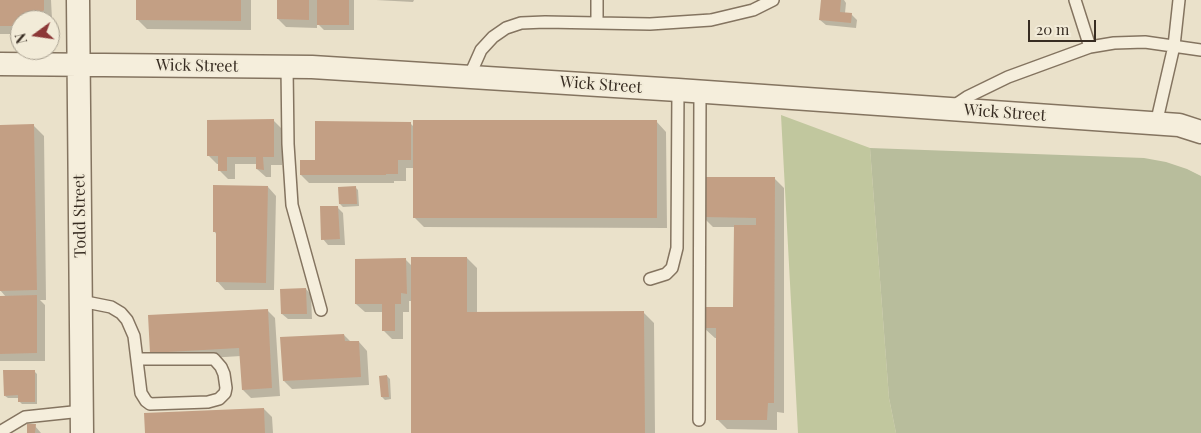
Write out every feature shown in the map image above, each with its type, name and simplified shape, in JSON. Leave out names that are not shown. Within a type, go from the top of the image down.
[{"type":"street","name":"Todd Street","points":[[78,0],[82,422]]},
{"type":"street","name":"Wick Street","points":[[0,64],[287,67],[469,77],[1179,125],[1201,132]]},
{"type":"lane","points":[[597,0],[597,23]]},
{"type":"lane","points":[[469,77],[481,50],[493,37],[506,28],[521,24],[545,22],[650,24],[711,20],[753,10],[773,0]]},
{"type":"lane","points":[[1075,0],[1090,47]]},
{"type":"lane","points":[[1156,124],[1174,46],[1180,0]]},
{"type":"lane","points":[[948,109],[967,97],[1008,77],[1090,47],[1126,42],[1145,42],[1201,50]]},
{"type":"lane","points":[[287,67],[288,144],[292,205],[320,310]]},
{"type":"lane","points":[[650,278],[666,274],[672,268],[678,248],[678,90]]},
{"type":"lane","points":[[699,420],[700,92]]},
{"type":"lane","points":[[81,300],[111,307],[121,312],[131,328],[141,392],[150,404],[208,402],[219,399],[225,393],[224,374],[214,359],[137,359]]},
{"type":"lane","points":[[0,432],[25,417],[82,422]]},
{"type":"green space","points":[[781,115],[870,148],[889,398],[896,433],[798,433]]},
{"type":"green space","points":[[870,148],[1144,158],[1166,162],[1201,176],[1201,433],[896,433],[889,398]]},
{"type":"building","points":[[0,0],[44,0],[44,10],[10,10],[10,26],[0,26]]},
{"type":"building","points":[[136,0],[241,0],[241,21],[136,20]]},
{"type":"building","points":[[277,0],[309,0],[309,20],[277,19]]},
{"type":"building","points":[[317,0],[349,0],[349,25],[317,25]]},
{"type":"building","points":[[821,0],[841,0],[840,12],[852,13],[851,23],[819,20]]},
{"type":"building","points":[[274,119],[274,157],[263,157],[264,170],[256,169],[256,157],[227,157],[227,171],[218,171],[218,156],[207,156],[207,120]]},
{"type":"building","points":[[413,120],[657,120],[657,218],[413,218]]},
{"type":"building","points":[[315,121],[411,122],[411,160],[398,160],[398,174],[300,175],[300,160],[315,160]]},
{"type":"building","points":[[34,124],[37,290],[0,291],[0,125]]},
{"type":"building","points":[[702,177],[775,177],[774,403],[768,403],[767,420],[716,420],[716,328],[703,328],[703,307],[733,307],[734,225],[756,225],[756,218],[702,217]]},
{"type":"building","points":[[213,185],[268,186],[266,283],[216,282],[216,232],[213,232]]},
{"type":"building","points":[[356,186],[357,204],[339,204],[338,187]]},
{"type":"building","points":[[320,206],[338,206],[340,239],[321,240]]},
{"type":"building","points":[[411,257],[467,257],[467,312],[644,311],[645,433],[411,433]]},
{"type":"building","points":[[406,258],[407,294],[401,293],[401,304],[395,304],[395,331],[382,331],[382,304],[355,304],[355,259]]},
{"type":"building","points":[[306,288],[307,314],[281,314],[280,289]]},
{"type":"building","points":[[37,295],[37,353],[0,354],[0,296]]},
{"type":"building","points":[[268,309],[272,388],[242,390],[239,348],[150,353],[148,315]]},
{"type":"building","points":[[344,334],[345,341],[359,341],[361,377],[283,381],[280,337]]},
{"type":"building","points":[[3,370],[35,370],[35,402],[18,402],[18,395],[4,396]]},
{"type":"building","points":[[387,375],[389,397],[381,397],[379,376]]},
{"type":"building","points":[[264,408],[265,433],[145,433],[144,413]]},
{"type":"building","points":[[27,424],[36,424],[35,433],[27,433]]}]
